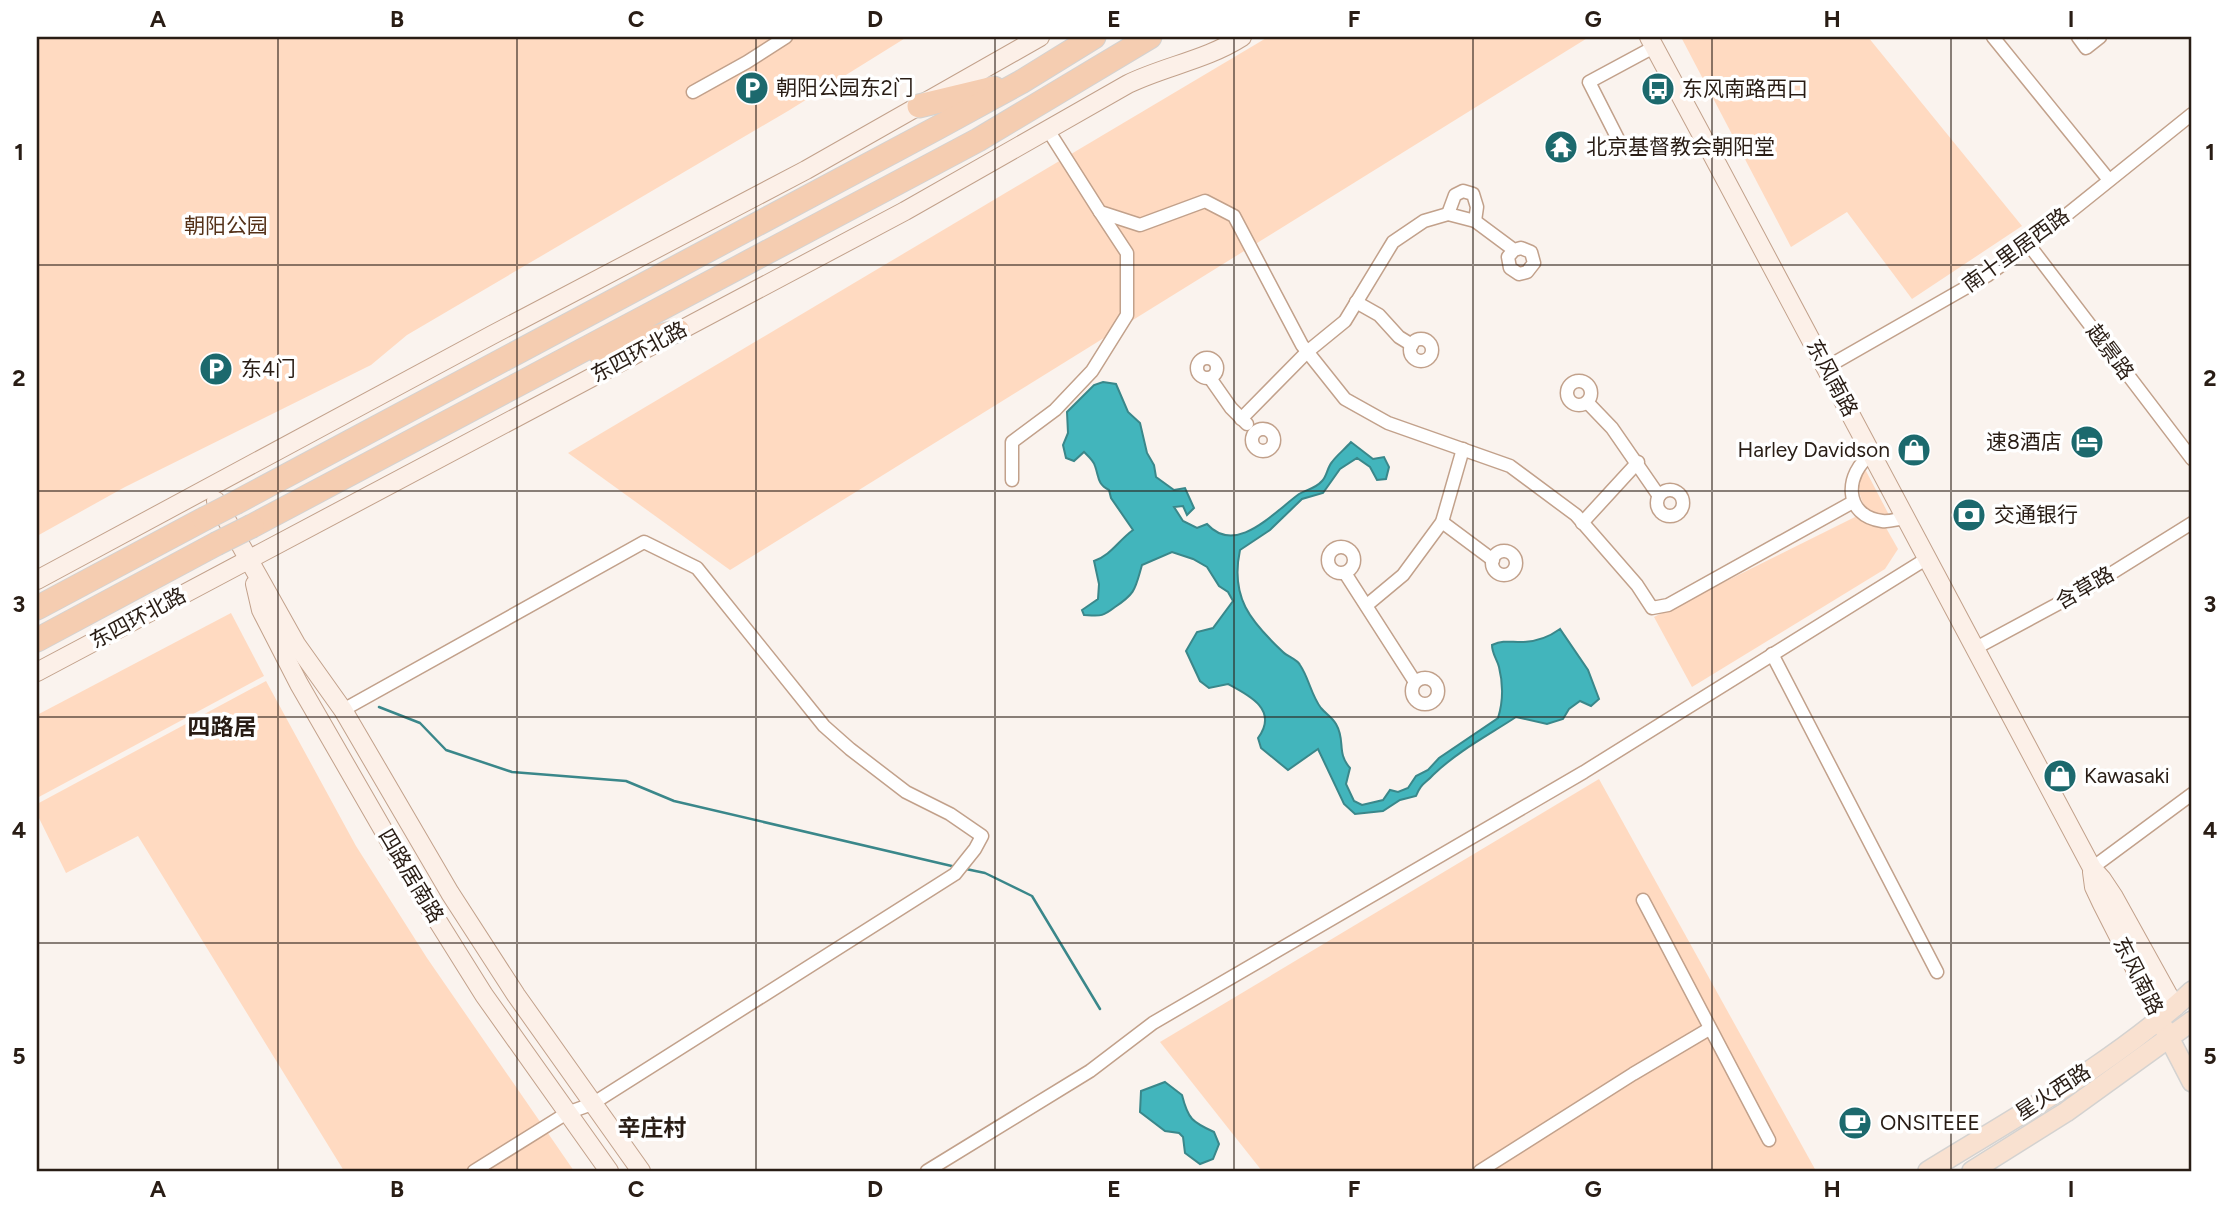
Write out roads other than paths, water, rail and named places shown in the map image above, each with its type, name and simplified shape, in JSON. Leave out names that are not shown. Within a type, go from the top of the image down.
[{"type":"highway","points":[[37,608],[1021,82],[1094,37]]},
{"type":"highway","name":"东四环北路","points":[[37,640],[978,140],[1150,37]]},
{"type":"highway","points":[[919,106],[1021,82]]},
{"type":"highway","points":[[562,362],[678,331]]},
{"type":"main road","name":"星火西路","points":[[1928,1171],[2051,1095],[2167,1013],[2192,990]]},
{"type":"main road","name":"东风南路","points":[[2167,1013],[2190,1028]]},
{"type":"main road","name":"东风南路","points":[[2167,1013],[2168,1038],[2192,1082]]},
{"type":"main road","name":"星火西路","points":[[1972,1171],[2066,1112],[2168,1038],[2190,1028]]},
{"type":"street","points":[[693,92],[786,37]]},
{"type":"street","points":[[37,580],[806,170],[1040,37]]},
{"type":"street","name":"东四环北路","points":[[37,672],[894,218],[1153,72],[1206,56],[1242,37]]},
{"type":"street","points":[[1993,37],[2109,180]]},
{"type":"street","points":[[2078,37],[2086,48],[2100,37]]},
{"type":"street","points":[[1620,143],[1589,82],[1652,42]]},
{"type":"street","name":"东风南路","points":[[1652,42],[2092,868],[2114,897],[2167,1013]]},
{"type":"street","name":"南十里居西路","points":[[1827,367],[1988,275],[2029,246],[2192,114]]},
{"type":"street","points":[[1012,480],[1012,442],[1055,410],[1092,371],[1127,315],[1127,253],[1048,130]]},
{"type":"street","points":[[1448,214],[1455,195],[1463,191],[1473,194],[1475,220]]},
{"type":"street","points":[[1100,212],[1140,225],[1205,201],[1234,216],[1307,352],[1345,399],[1388,424],[1510,466],[1576,515],[1637,585],[1651,608],[1668,605],[1853,502]]},
{"type":"street","points":[[1241,419],[1307,352],[1345,321],[1393,242],[1424,220],[1448,214],[1475,220],[1514,250]]},
{"type":"street","name":"越景路","points":[[2029,246],[2192,459]]},
{"type":"street","points":[[1356,302],[1379,315],[1399,337],[1412,345]]},
{"type":"street","points":[[1210,378],[1241,419],[1255,432]]},
{"type":"street","points":[[1587,402],[1612,428],[1659,496]]},
{"type":"street","points":[[1367,605],[1403,575],[1442,522],[1463,449]]},
{"type":"street","points":[[1872,454],[1860,462],[1856,471],[1851,490],[1853,502],[1868,517],[1886,522],[1905,518]]},
{"type":"street","points":[[1583,523],[1638,462]]},
{"type":"street","points":[[210,488],[296,644],[343,710],[450,893],[516,995],[641,1171]]},
{"type":"street","points":[[1442,522],[1493,560]]},
{"type":"street","name":"含草路","points":[[1974,649],[2091,586],[2192,523]]},
{"type":"street","points":[[343,710],[644,542],[696,568],[824,726],[850,749],[906,793],[950,814],[982,836],[955,874],[592,1104],[567,1113],[474,1171]]},
{"type":"street","points":[[927,1171],[1090,1071],[1153,1023],[1584,772],[1926,559]]},
{"type":"street","name":"四路居南路","points":[[249,561],[261,610],[299,684],[412,880],[485,995],[609,1171]]},
{"type":"street","points":[[1345,573],[1415,682]]},
{"type":"street","points":[[1772,654],[1937,972]]},
{"type":"street","points":[[2092,868],[2192,794]]},
{"type":"street","points":[[1643,900],[1769,1140]]},
{"type":"street","points":[[1480,1171],[1709,1029]]},
{"type":"water","points":[[1103,382],[1116,384],[1128,412],[1140,423],[1156,477],[1174,490],[1185,488],[1194,508],[1187,515],[1183,506],[1174,507],[1183,521],[1197,528],[1207,524],[1218,533],[1230,535],[1242,534],[1254,528],[1299,494],[1319,484],[1332,462],[1351,442],[1373,459],[1384,457],[1389,467],[1386,479],[1377,480],[1370,467],[1357,458],[1340,469],[1323,493],[1302,499],[1270,530],[1240,550],[1238,567],[1238,581],[1245,607],[1261,630],[1283,652],[1299,663],[1318,703],[1339,730],[1343,757],[1350,768],[1346,784],[1354,801],[1362,805],[1383,800],[1390,790],[1398,792],[1408,788],[1416,776],[1428,770],[1439,758],[1498,718],[1502,699],[1501,679],[1492,645],[1537,640],[1560,629],[1588,670],[1599,699],[1591,706],[1580,701],[1569,709],[1563,719],[1547,724],[1516,717],[1452,758],[1423,784],[1416,796],[1400,800],[1383,811],[1355,814],[1344,804],[1318,749],[1288,770],[1261,748],[1258,738],[1264,728],[1265,719],[1259,705],[1228,684],[1209,688],[1200,681],[1186,651],[1197,632],[1213,628],[1233,601],[1207,567],[1172,552],[1142,565],[1131,594],[1111,610],[1101,615],[1084,615],[1082,610],[1098,599],[1099,584],[1094,561],[1110,551],[1133,530],[1111,498],[1109,490],[1100,483],[1092,460],[1084,452],[1074,461],[1066,458],[1063,445],[1068,433],[1067,412],[1094,385]]},
{"type":"water","points":[[1165,1082],[1182,1095],[1192,1119],[1214,1132],[1219,1144],[1213,1159],[1200,1164],[1185,1153],[1183,1137],[1179,1133],[1165,1131],[1140,1112],[1141,1091]]},
{"type":"waterway","points":[[379,707],[420,723],[446,750],[512,772],[626,781],[674,801],[956,867]]},
{"type":"waterway","points":[[966,869],[985,873],[1032,896],[1100,1009]]},
{"type":"place","name":"朝阳公园东2门","points":[[752,88]]},
{"type":"place","name":"东风南路西口","points":[[1658,89]]},
{"type":"place","name":"北京基督教会朝阳堂","points":[[1561,147]]},
{"type":"place","name":"东4门","points":[[216,369]]},
{"type":"place","name":"速8酒店","points":[[2087,442]]},
{"type":"place","name":"Harley Davidson","points":[[1914,450]]},
{"type":"place","name":"交通银行","points":[[1969,515]]},
{"type":"place","name":"Kawasaki","points":[[2060,776]]},
{"type":"place","name":"ONSITEEE","points":[[1855,1123]]},
{"type":"district","name":"四路居","points":[[222,727]]},
{"type":"district","name":"辛庄村","points":[[652,1128]]},
{"type":"park label","name":"朝阳公园","points":[[226,226]]}]
